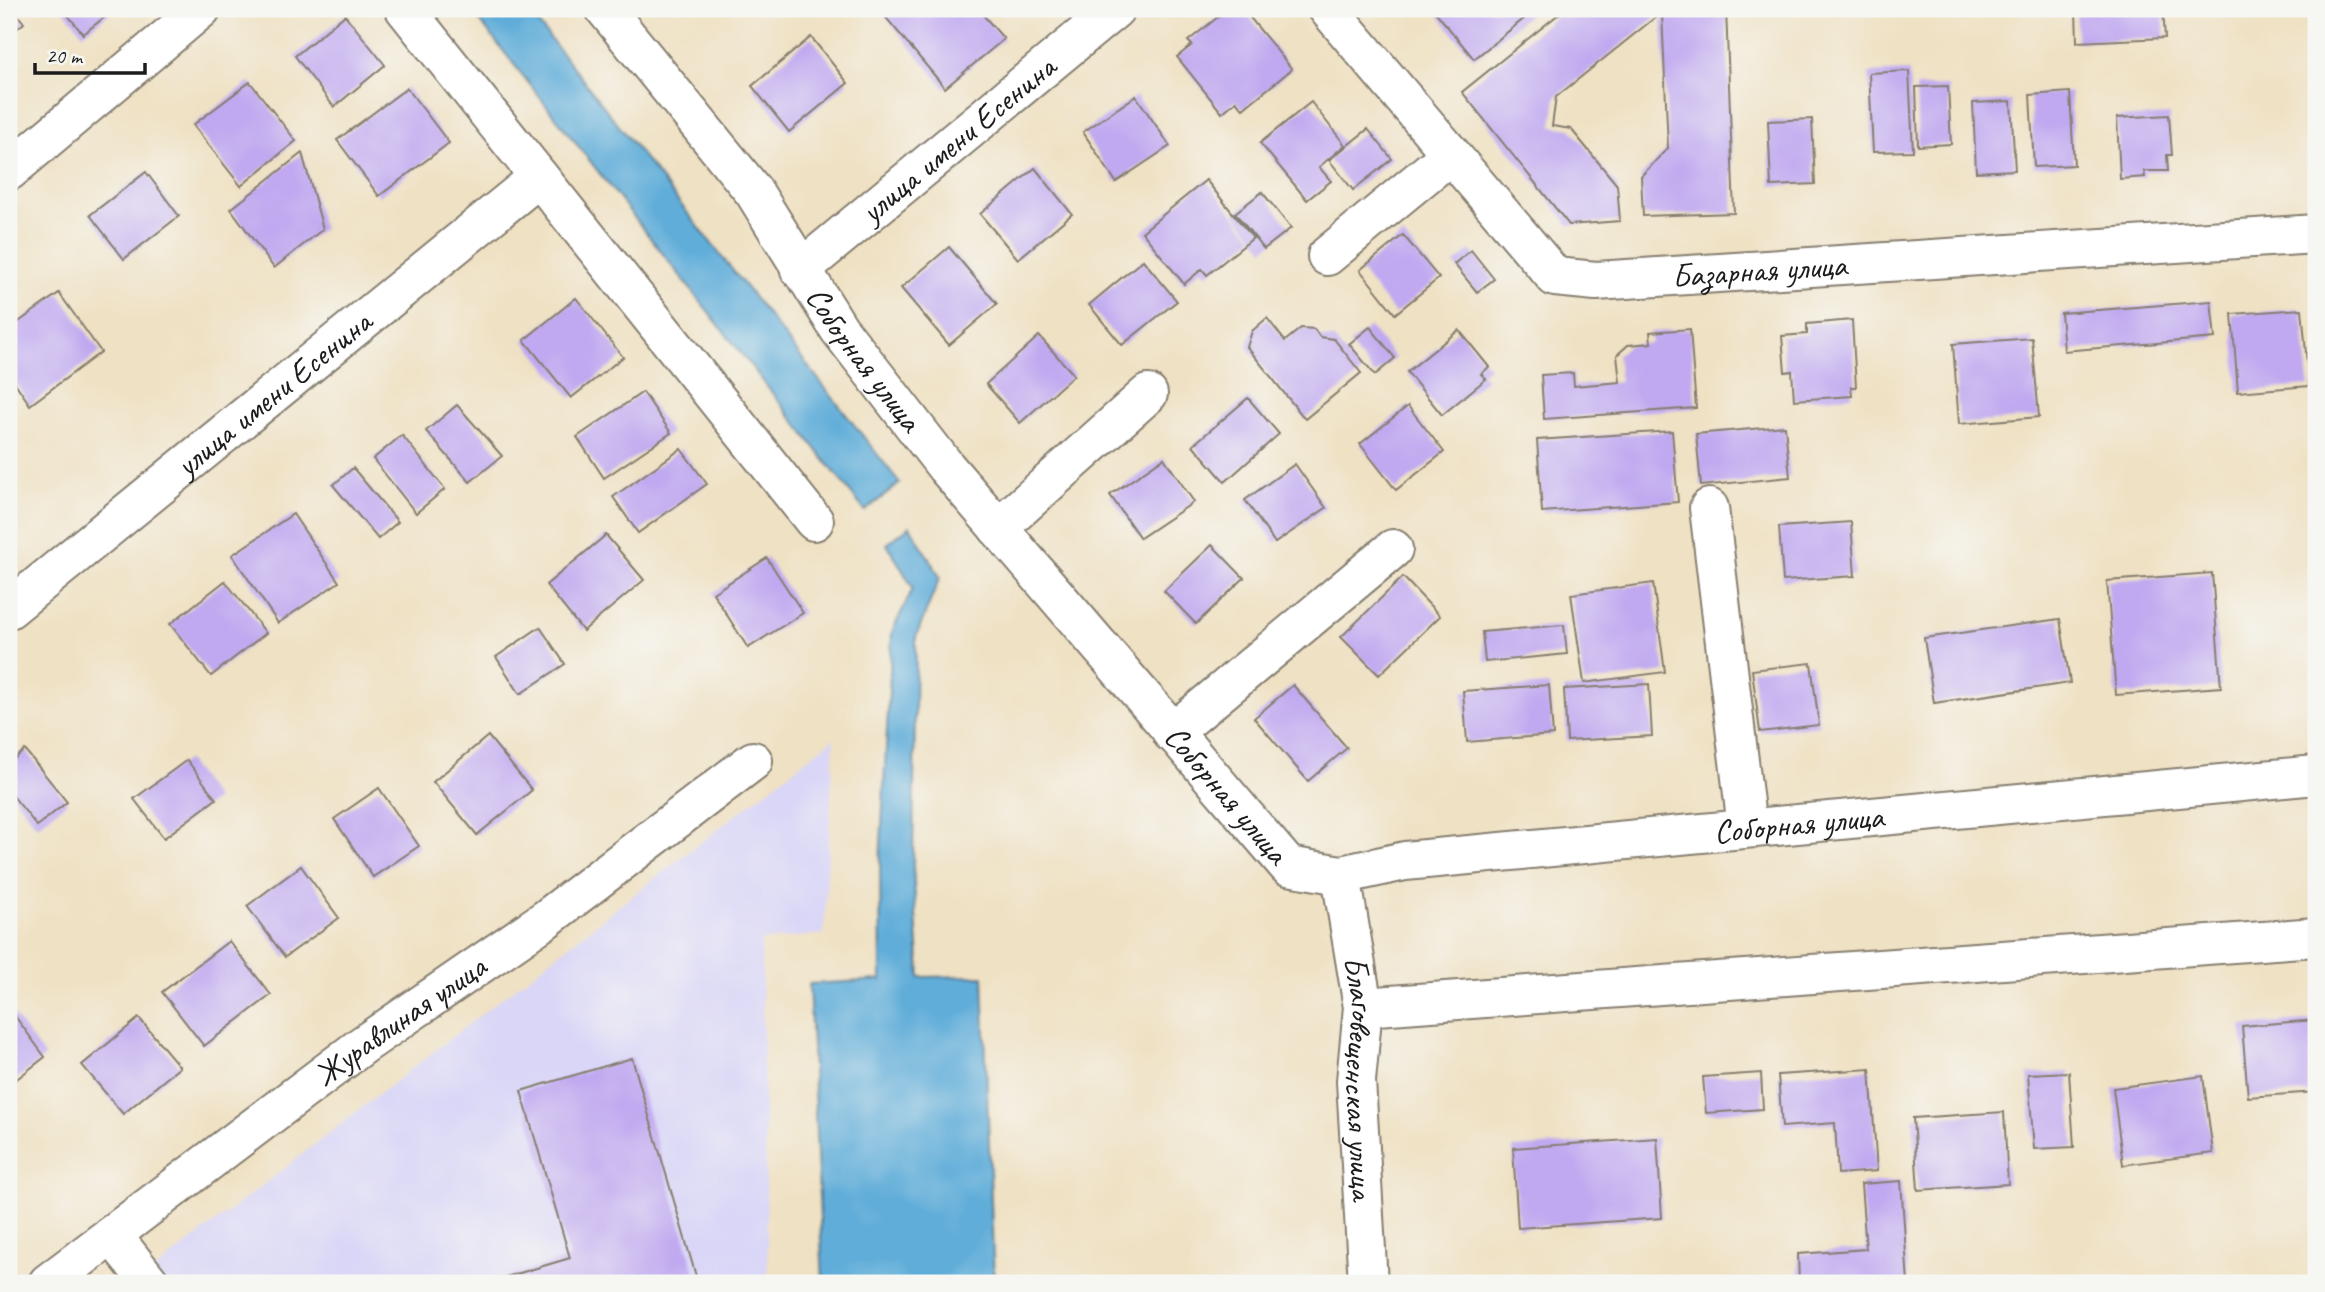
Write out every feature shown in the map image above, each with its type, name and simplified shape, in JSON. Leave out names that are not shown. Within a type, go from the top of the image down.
[{"type":"street","points":[[9,171],[201,9]]},
{"type":"street","points":[[405,9],[814,521]]},
{"type":"street","name":"Соборная улица","points":[[605,9],[754,192],[839,329],[998,528],[1288,866],[1341,875],[1405,861],[2316,775]]},
{"type":"street","name":"улица имени Есенина","points":[[800,270],[1115,9]]},
{"type":"street","name":"Базарная улица","points":[[1328,9],[1555,277],[1596,281],[2316,234]]},
{"type":"street","points":[[1327,256],[1451,154]]},
{"type":"street","name":"улица имени Есенина","points":[[9,609],[539,177]]},
{"type":"street","points":[[998,528],[1148,394]]},
{"type":"street","points":[[1709,508],[1747,828]]},
{"type":"street","points":[[1172,733],[1393,549]]},
{"type":"street","name":"Журавлиная улица","points":[[48,1283],[363,1045],[546,919],[753,761]]},
{"type":"street","name":"Благовещенская улица","points":[[1341,875],[1363,1007],[1356,1081],[1368,1283]]},
{"type":"street","points":[[1363,1007],[2316,937]]},
{"type":"street","points":[[112,1235],[150,1283]]},
{"type":"shaded area","points":[[834,738],[824,934],[761,941],[768,1283],[138,1283]]},
{"type":"water","points":[[494,9],[527,9],[900,483],[865,511],[479,20]]},
{"type":"water","points":[[910,526],[940,577],[916,637],[913,867],[920,977],[983,976],[994,1283],[823,1283],[809,984],[881,980],[880,863],[892,632],[913,588],[887,544]]},
{"type":"building","points":[[9,9],[13,9],[24,23],[9,35]]},
{"type":"building","points":[[63,9],[115,9],[83,34]]},
{"type":"building","points":[[889,9],[978,9],[1004,39],[945,88],[883,14]]},
{"type":"building","points":[[1228,9],[1243,9],[1292,69],[1243,109],[1236,101],[1222,113],[1177,57],[1192,45],[1188,41]]},
{"type":"building","points":[[1433,9],[1536,9],[1474,59]]},
{"type":"building","points":[[1565,9],[1726,9],[1734,213],[1643,216],[1641,176],[1668,148],[1662,12],[1556,97],[1552,126],[1571,129],[1617,185],[1620,221],[1569,225],[1462,92]]},
{"type":"building","points":[[2076,9],[2163,9],[2165,38],[2077,42]]},
{"type":"building","points":[[345,15],[385,65],[334,107],[295,56]]},
{"type":"building","points":[[811,37],[848,83],[789,132],[752,86]]},
{"type":"building","points":[[1909,71],[1913,151],[1873,152],[1869,73]]},
{"type":"building","points":[[250,82],[296,141],[241,186],[193,125]]},
{"type":"building","points":[[1948,86],[1951,144],[1918,146],[1916,87]]},
{"type":"building","points":[[407,88],[449,143],[379,196],[337,140]]},
{"type":"building","points":[[2070,92],[2074,165],[2034,167],[2030,95]]},
{"type":"building","points":[[1136,96],[1170,146],[1116,182],[1083,132]]},
{"type":"building","points":[[2011,101],[2015,170],[1976,172],[1973,103]]},
{"type":"building","points":[[1311,102],[1345,145],[1319,167],[1331,181],[1307,200],[1260,143]]},
{"type":"building","points":[[2169,115],[2172,155],[2167,155],[2168,171],[2144,171],[2145,177],[2120,179],[2117,118]]},
{"type":"building","points":[[1812,119],[1815,184],[1771,186],[1768,121]]},
{"type":"building","points":[[1368,129],[1392,159],[1353,190],[1329,160]]},
{"type":"building","points":[[302,153],[323,229],[274,268],[231,209]]},
{"type":"building","points":[[1035,168],[1072,214],[1018,259],[980,214]]},
{"type":"building","points":[[146,172],[179,216],[124,259],[90,215]]},
{"type":"building","points":[[1206,180],[1253,238],[1207,275],[1202,269],[1184,284],[1142,232]]},
{"type":"building","points":[[1262,192],[1291,228],[1264,249],[1235,213]]},
{"type":"building","points":[[1403,235],[1439,278],[1395,314],[1360,270]]},
{"type":"building","points":[[949,247],[997,304],[949,345],[901,288]]},
{"type":"building","points":[[1471,250],[1494,279],[1477,292],[1454,264]]},
{"type":"building","points":[[1143,260],[1177,301],[1122,345],[1089,305]]},
{"type":"building","points":[[59,293],[101,352],[30,405],[9,374],[9,329]]},
{"type":"building","points":[[576,298],[623,357],[571,398],[524,340]]},
{"type":"building","points":[[2211,301],[2215,338],[2064,351],[2061,313]]},
{"type":"building","points":[[2302,309],[2309,386],[2238,392],[2232,314]]},
{"type":"building","points":[[1267,318],[1285,341],[1301,328],[1314,329],[1320,337],[1334,339],[1361,373],[1305,419],[1247,347],[1252,331]]},
{"type":"building","points":[[1852,320],[1856,387],[1851,387],[1852,396],[1794,400],[1792,371],[1785,372],[1782,336],[1807,334],[1807,324]]},
{"type":"building","points":[[1370,327],[1395,358],[1375,375],[1349,344]]},
{"type":"building","points":[[1690,329],[1696,408],[1544,419],[1541,375],[1573,373],[1574,386],[1620,382],[1617,355],[1628,345],[1651,343],[1650,332]]},
{"type":"building","points":[[1459,330],[1489,367],[1481,374],[1486,379],[1442,415],[1407,372]]},
{"type":"building","points":[[1039,336],[1074,375],[1020,423],[986,384]]},
{"type":"building","points":[[2032,338],[2039,417],[1959,424],[1953,344]]},
{"type":"building","points":[[643,392],[671,433],[604,478],[577,437]]},
{"type":"building","points":[[1248,398],[1279,434],[1225,482],[1193,445]]},
{"type":"building","points":[[457,405],[502,456],[470,482],[426,431]]},
{"type":"building","points":[[1408,406],[1444,452],[1396,490],[1360,444]]},
{"type":"building","points":[[1785,426],[1790,477],[1701,486],[1696,434]]},
{"type":"building","points":[[1672,431],[1678,502],[1542,512],[1537,440]]},
{"type":"building","points":[[402,435],[445,489],[416,513],[373,459]]},
{"type":"building","points":[[681,449],[707,484],[638,533],[613,497]]},
{"type":"building","points":[[1164,458],[1194,502],[1140,538],[1110,495]]},
{"type":"building","points":[[1295,464],[1326,508],[1275,543],[1245,500]]},
{"type":"building","points":[[353,468],[398,522],[378,539],[333,485]]},
{"type":"building","points":[[293,514],[339,582],[278,623],[232,555]]},
{"type":"building","points":[[1851,522],[1855,576],[1783,581],[1779,527]]},
{"type":"building","points":[[606,535],[644,580],[583,631],[546,585]]},
{"type":"building","points":[[1212,545],[1244,578],[1196,624],[1164,591]]},
{"type":"building","points":[[767,558],[803,613],[748,648],[713,593]]},
{"type":"building","points":[[2212,573],[2221,687],[2116,695],[2107,581]]},
{"type":"building","points":[[1403,577],[1440,616],[1379,675],[1341,637]]},
{"type":"building","points":[[225,581],[266,633],[211,676],[170,624]]},
{"type":"building","points":[[1653,583],[1665,672],[1584,683],[1571,594]]},
{"type":"building","points":[[2060,619],[2070,683],[1934,703],[1924,638]]},
{"type":"building","points":[[1564,625],[1567,654],[1485,662],[1482,632]]},
{"type":"building","points":[[540,627],[565,664],[520,694],[496,657]]},
{"type":"building","points":[[1811,663],[1819,725],[1760,732],[1752,670]]},
{"type":"building","points":[[1649,684],[1652,736],[1567,741],[1564,689]]},
{"type":"building","points":[[1293,685],[1347,748],[1308,781],[1254,718]]},
{"type":"building","points":[[1549,685],[1553,735],[1467,742],[1463,691]]},
{"type":"building","points":[[488,736],[532,790],[477,835],[433,782]]},
{"type":"building","points":[[25,750],[67,802],[37,826],[9,791],[9,763]]},
{"type":"building","points":[[187,760],[216,799],[164,838],[134,799]]},
{"type":"building","points":[[379,788],[419,846],[373,877],[334,819]]},
{"type":"building","points":[[301,866],[339,918],[285,957],[247,906]]},
{"type":"building","points":[[229,941],[271,995],[204,1046],[162,992]]},
{"type":"building","points":[[9,1008],[45,1057],[9,1085]]},
{"type":"building","points":[[139,1018],[180,1067],[123,1114],[82,1065]]},
{"type":"building","points":[[2316,1020],[2316,1092],[2248,1097],[2242,1026]]},
{"type":"building","points":[[632,1058],[698,1283],[486,1283],[570,1258],[521,1091]]},
{"type":"building","points":[[1870,1069],[1877,1171],[1838,1174],[1835,1123],[1782,1127],[1778,1075]]},
{"type":"building","points":[[2069,1072],[2074,1147],[2034,1149],[2028,1074]]},
{"type":"building","points":[[1761,1073],[1763,1109],[1706,1113],[1703,1077]]},
{"type":"building","points":[[2203,1076],[2213,1153],[2123,1165],[2113,1088]]},
{"type":"building","points":[[2004,1112],[2008,1184],[1918,1190],[1913,1118]]},
{"type":"building","points":[[1657,1138],[1662,1218],[1518,1228],[1513,1148]]},
{"type":"building","points":[[1901,1181],[1908,1283],[1799,1283],[1798,1254],[1866,1249],[1861,1184]]},
{"type":"building","points":[[1679,1277],[1680,1283],[1652,1283],[1652,1279]]}]
